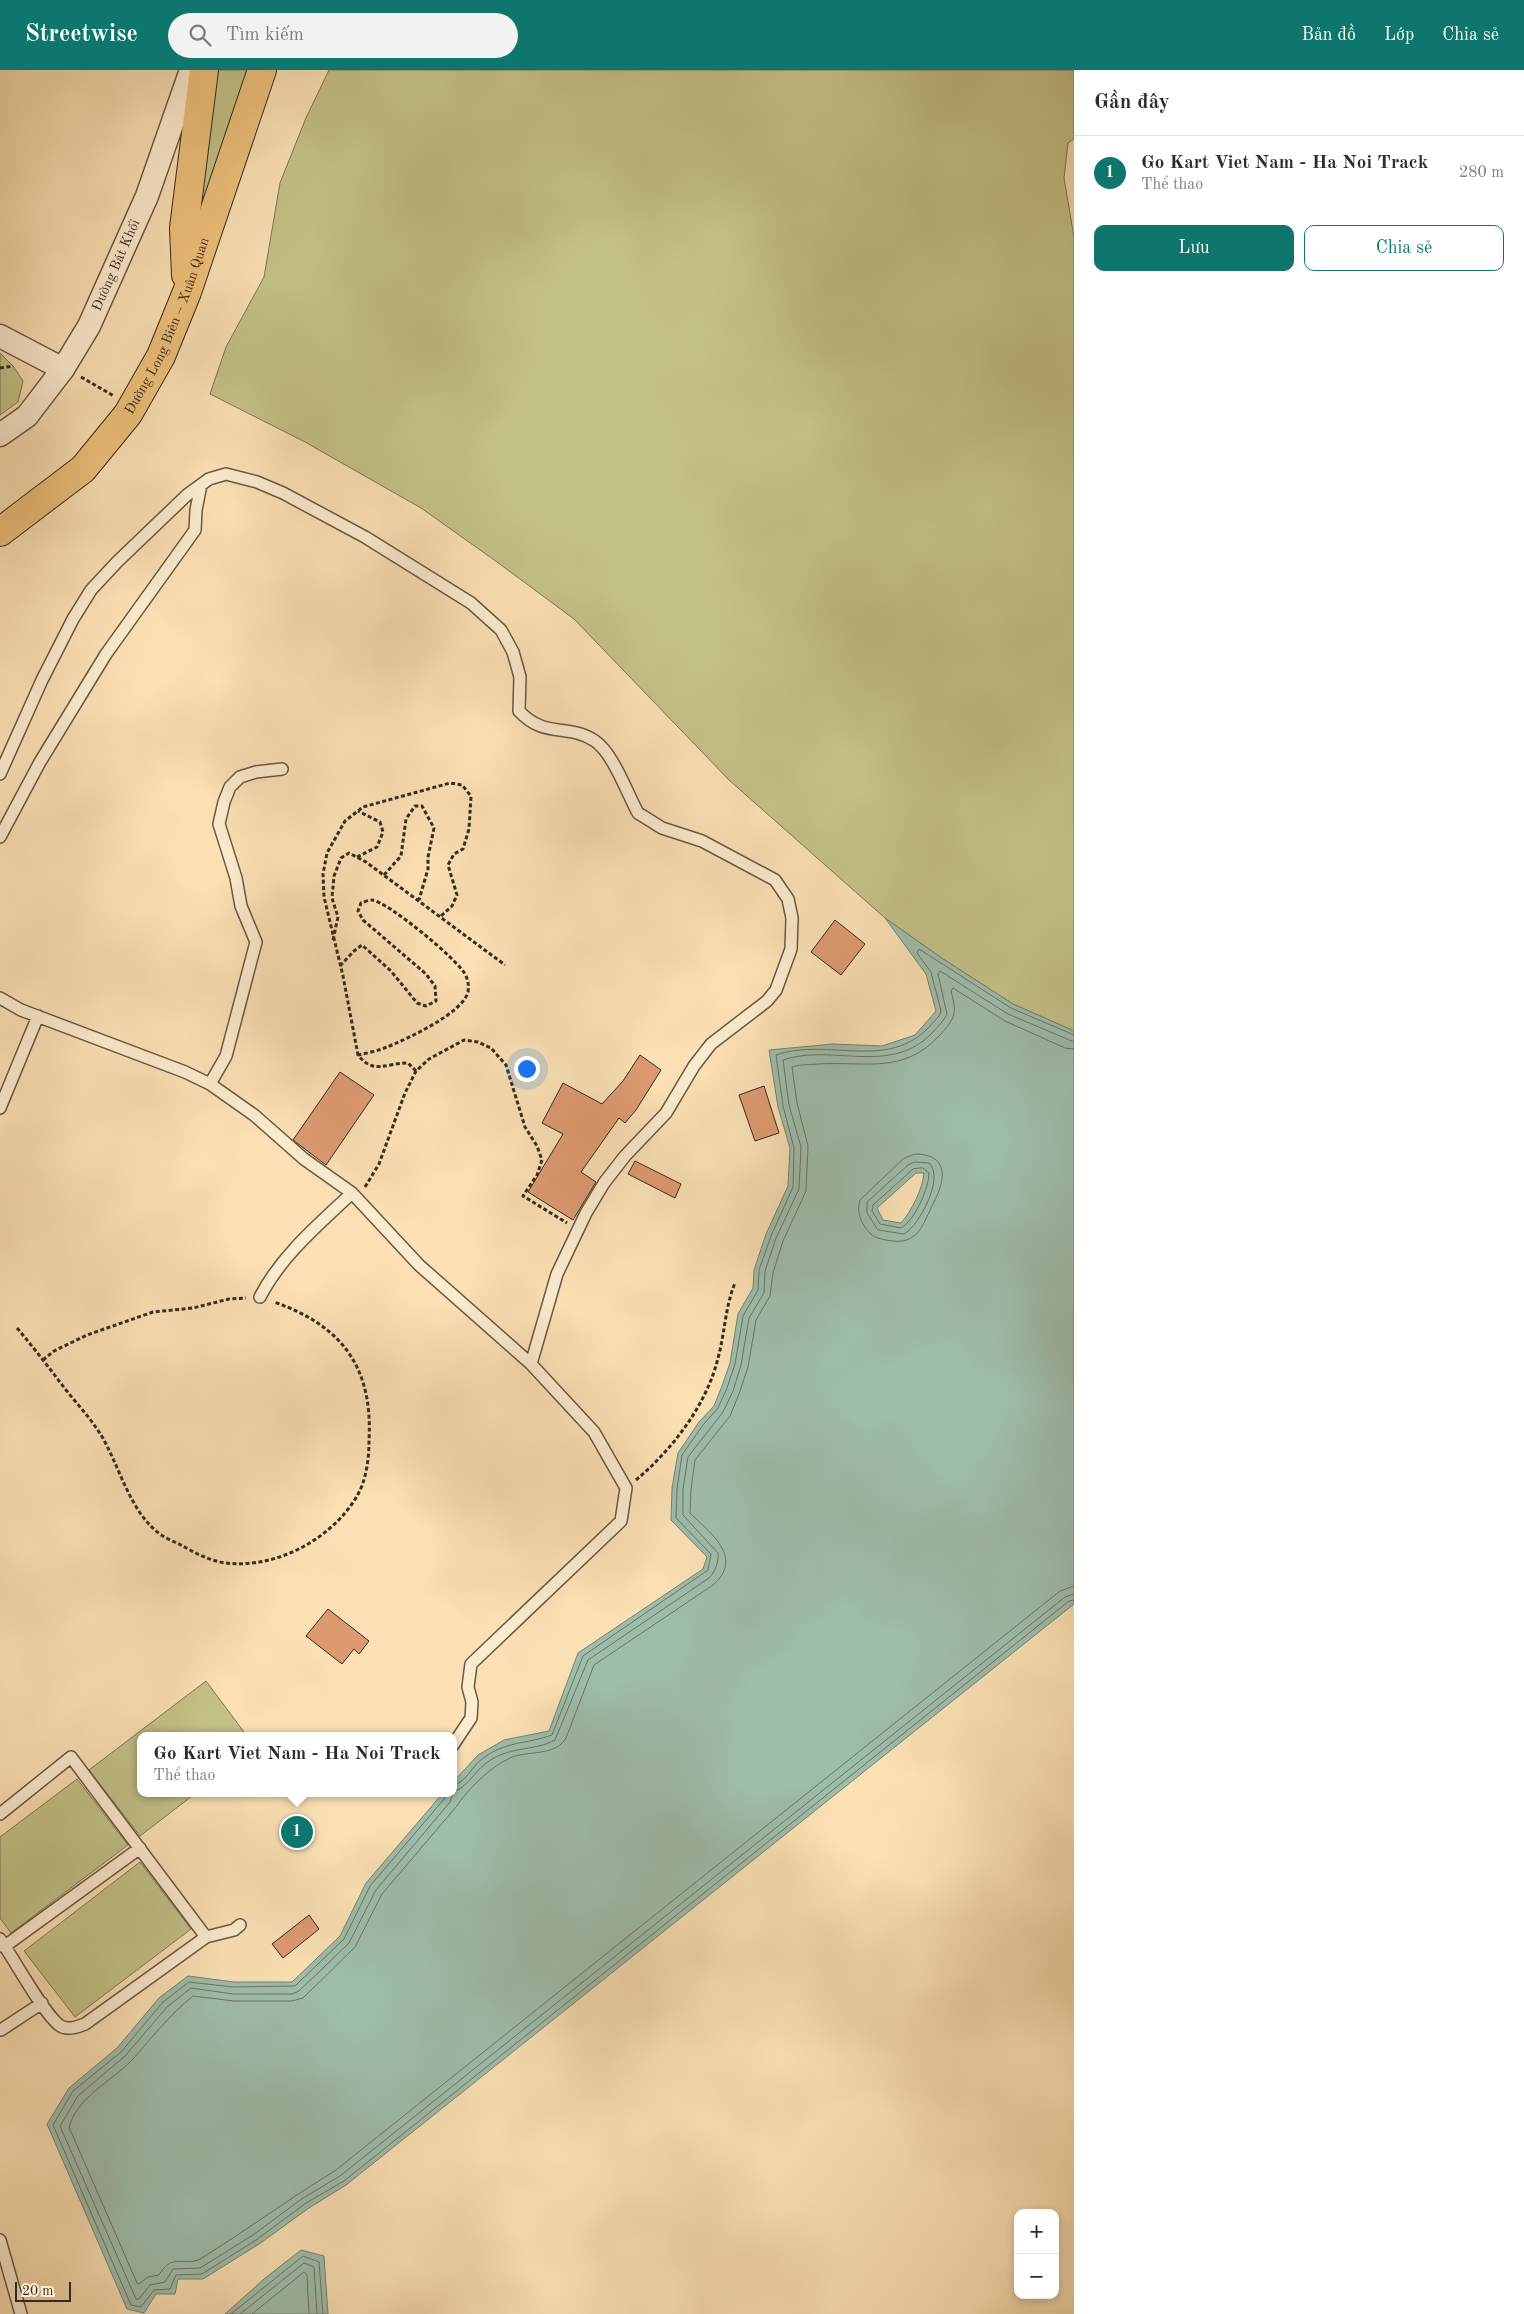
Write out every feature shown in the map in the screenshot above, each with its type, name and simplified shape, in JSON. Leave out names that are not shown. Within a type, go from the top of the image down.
[{"type":"main road","points":[[187,292],[184,228],[204,70]]},
{"type":"main road","name":"Đường Long Biên – Xuân Quan","points":[[0,532],[83,469],[128,414],[161,356],[187,292],[262,70]]},
{"type":"street","name":"Đường Bát Khối","points":[[0,435],[27,416],[70,373],[147,196],[191,70]]},
{"type":"street","points":[[0,336],[70,373]]},
{"type":"lane","points":[[0,774],[42,680],[73,619],[91,590],[117,562],[187,495],[208,479],[226,474],[257,482],[283,492],[365,537],[471,603],[500,630],[513,652],[520,677],[519,711],[527,720],[539,728],[582,734],[596,741],[607,752],[638,813],[662,828],[702,841],[775,880],[788,899],[792,918],[791,949],[776,990],[767,1001],[711,1044],[694,1066],[666,1113],[625,1156],[604,1183],[578,1230],[557,1274],[531,1364]]},
{"type":"lane","points":[[0,837],[40,762],[106,654],[195,530],[196,510],[201,484]]},
{"type":"lane","points":[[210,1084],[226,1056],[256,942],[241,906],[236,878],[219,824],[224,802],[230,787],[240,777],[256,772],[282,769]]},
{"type":"lane","points":[[0,998],[38,1016],[185,1072],[210,1084],[254,1115],[304,1159],[352,1194],[419,1265],[531,1364],[594,1432],[626,1488],[621,1521],[472,1664],[468,1687],[472,1702],[471,1718],[457,1739]]},
{"type":"lane","points":[[0,1108],[38,1016]]},
{"type":"lane","points":[[260,1297],[280,1265],[311,1231],[352,1194]]},
{"type":"lane","points":[[0,1814],[71,1757],[206,1937]]},
{"type":"lane","points":[[140,1848],[2,1943],[42,2003],[60,2026],[72,2028],[85,2024],[206,1937],[234,1930],[240,1925]]},
{"type":"lane","points":[[1,2030],[42,2003]]},
{"type":"lane","points":[[0,2240],[21,2314]]},
{"type":"path","points":[[0,368],[13,366]]},
{"type":"path","points":[[70,373],[122,401]]},
{"type":"path","points":[[416,1071],[408,1064],[374,1068],[366,1065],[358,1055],[324,897],[323,874],[326,854],[345,821],[363,807],[450,783],[462,785],[470,796],[469,829],[463,849],[454,854],[448,865],[457,895],[452,906],[440,917]]},
{"type":"path","points":[[384,875],[401,856],[406,819],[415,806],[422,806],[434,828],[425,884],[419,900]]},
{"type":"path","points":[[357,857],[377,847],[383,832],[380,822],[358,811]]},
{"type":"path","points":[[333,941],[338,917],[332,898],[334,876],[341,858],[349,853],[419,900],[505,965]]},
{"type":"path","points":[[340,966],[354,950],[362,945],[391,971],[417,1003],[426,1006],[436,1001],[435,986],[426,974],[363,920],[358,911],[361,903],[372,900],[387,907],[454,960],[464,972],[469,983],[468,994],[462,1004],[450,1014],[385,1048],[358,1055]]},
{"type":"path","points":[[352,1194],[364,1189],[379,1164],[405,1093],[416,1071],[429,1059],[464,1040],[478,1042],[491,1048],[506,1065],[525,1126],[537,1146],[542,1160],[537,1175],[523,1196],[578,1230]]},
{"type":"path","points":[[626,1488],[644,1473],[675,1440],[701,1401],[718,1358],[723,1325],[735,1283]]},
{"type":"path","points":[[16,1328],[100,1434],[140,1512],[155,1530],[202,1557],[226,1563],[253,1563],[292,1553],[336,1523],[357,1497],[369,1458],[369,1407],[366,1390],[354,1360],[340,1341],[318,1322],[292,1308],[260,1297],[229,1299],[193,1308],[153,1312],[87,1335],[54,1351],[43,1360]]},
{"type":"shaded area","points":[[215,70],[255,70],[195,235]]},
{"type":"shaded area","points":[[329,70],[1074,70],[1074,139],[1068,143],[1064,178],[1074,237],[1074,1031],[1013,1004],[943,959],[885,918],[729,780],[574,619],[497,562],[421,508],[305,442],[210,394],[226,347],[264,277],[280,183],[306,118]]},
{"type":"shaded area","points":[[0,353],[13,366],[23,381],[18,402],[0,415]]},
{"type":"shaded area","points":[[206,1681],[244,1732],[139,1732]]},
{"type":"shaded area","points":[[137,1733],[137,1797],[191,1797],[140,1836],[89,1770]]},
{"type":"shaded area","points":[[77,1779],[128,1845],[11,1933],[0,1918],[0,1837]]},
{"type":"shaded area","points":[[140,1862],[191,1929],[75,2017],[24,1951]]},
{"type":"water","points":[[885,918],[943,959],[1013,1004],[1074,1031],[1074,1604],[346,2185],[309,2208],[259,2244],[203,2279],[178,2279],[175,2294],[156,2294],[144,2313],[127,2309],[47,2124],[69,2088],[117,2048],[159,1998],[188,1976],[234,1982],[292,1982],[340,1936],[366,1883],[440,1797],[457,1797],[457,1778],[478,1755],[504,1740],[549,1731],[578,1653],[703,1569],[707,1557],[671,1520],[672,1488],[678,1453],[699,1422],[714,1406],[722,1386],[730,1363],[738,1314],[753,1288],[754,1270],[766,1234],[788,1186],[790,1148],[778,1107],[769,1050],[833,1044],[882,1046],[915,1035],[936,1011],[926,974]],"holes":[[[916,1173],[924,1173],[921,1186],[909,1213],[901,1223],[883,1220],[877,1208]]]},
{"type":"water","points":[[301,2250],[324,2256],[328,2314],[225,2314],[264,2279]]},
{"type":"building","points":[[835,920],[865,944],[841,975],[811,952]]},
{"type":"building","points":[[640,1055],[661,1070],[636,1110],[625,1123],[619,1118],[581,1172],[596,1182],[573,1220],[528,1192],[563,1134],[542,1123],[563,1083],[602,1104],[623,1081]]},
{"type":"building","points":[[340,1072],[374,1095],[326,1165],[293,1140]]},
{"type":"building","points":[[764,1086],[779,1133],[755,1141],[739,1095]]},
{"type":"building","points":[[635,1161],[681,1184],[675,1198],[628,1174]]},
{"type":"building","points":[[328,1609],[369,1641],[359,1654],[354,1649],[342,1664],[306,1636]]},
{"type":"building","points":[[309,1915],[319,1929],[283,1958],[272,1944]]},
{"type":"place","name":"Go Kart Viet Nam - Ha Noi Track","points":[[297,1832]]}]
